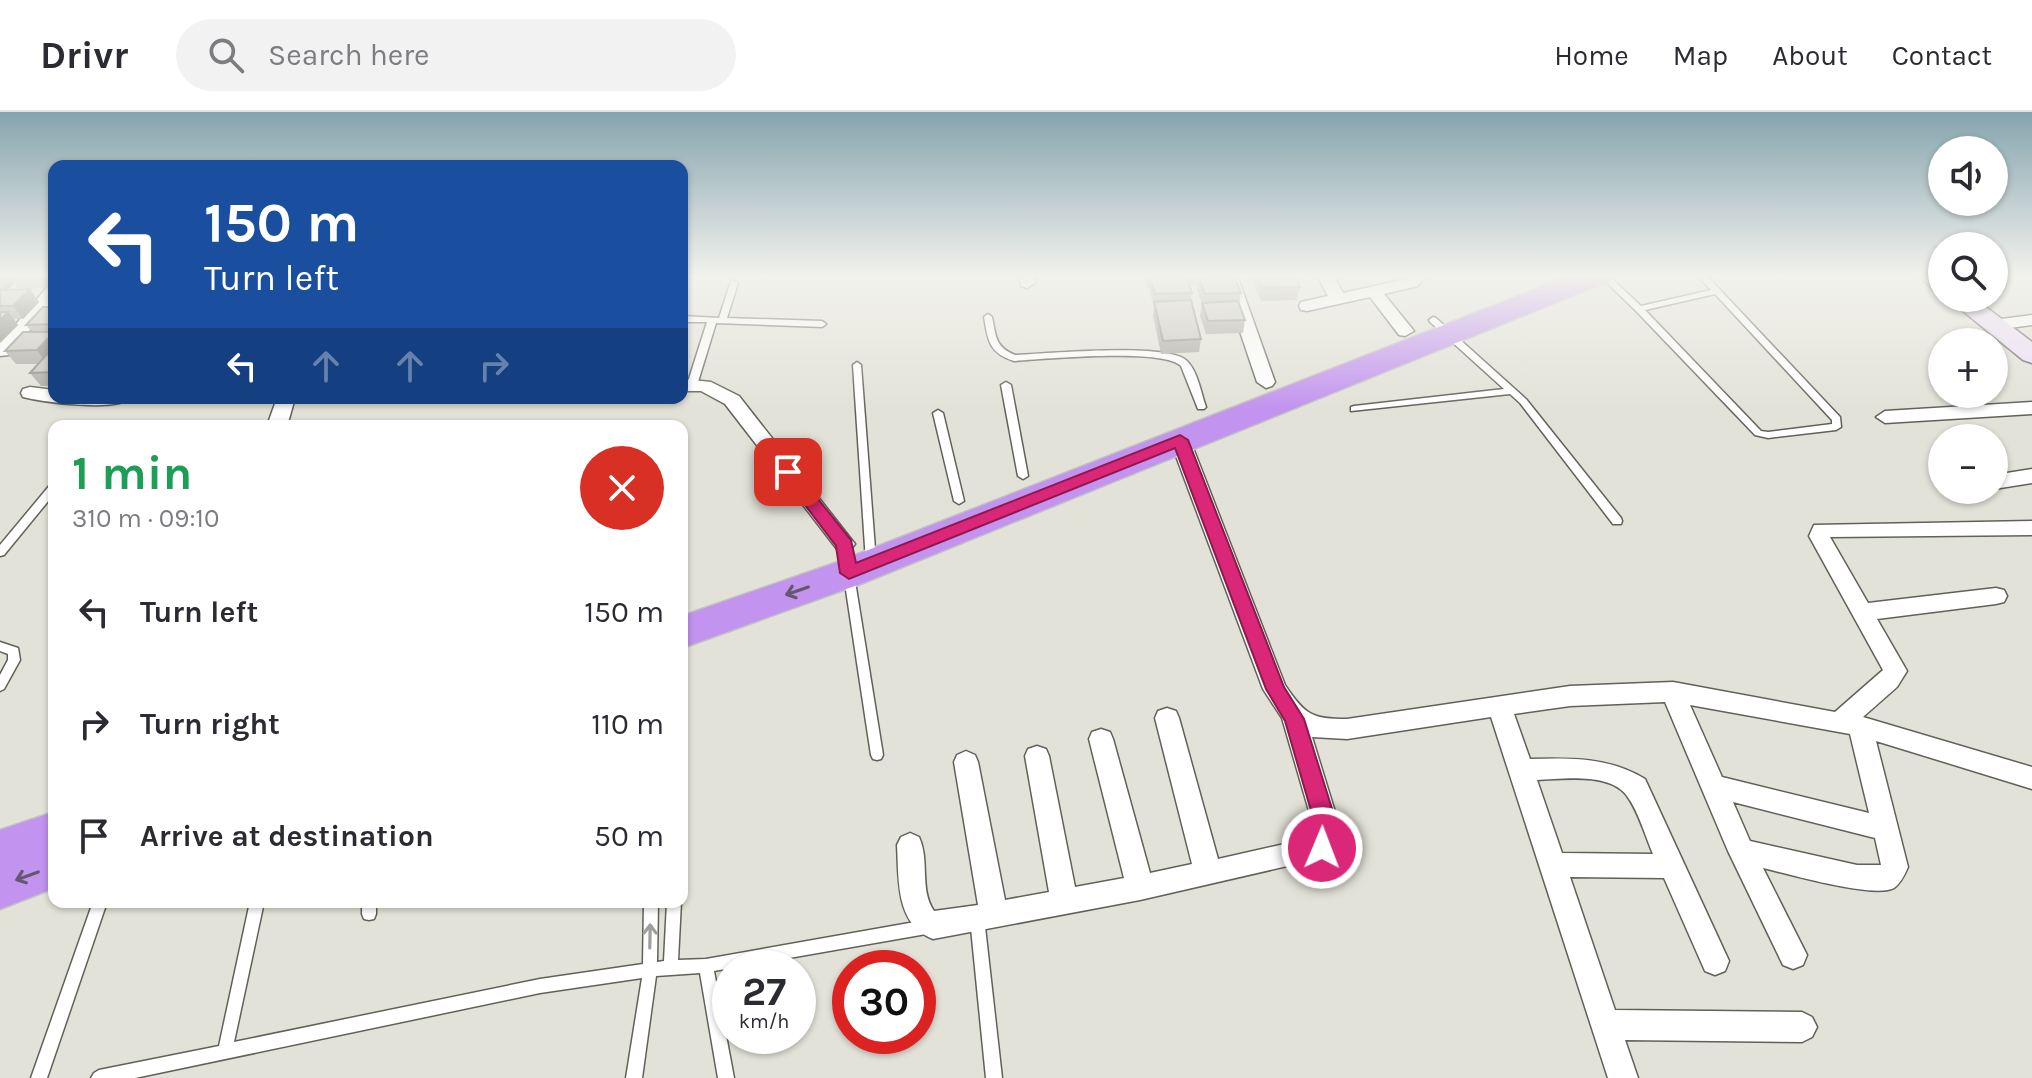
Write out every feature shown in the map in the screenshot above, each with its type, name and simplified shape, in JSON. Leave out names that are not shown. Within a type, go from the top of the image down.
[{"type":"highway","points":[[688,601],[858,553],[1180,440],[1447,320]]},
{"type":"highway","points":[[688,629],[858,553],[959,501],[1266,382],[1456,320]]},
{"type":"highway","points":[[0,852],[48,835]]},
{"type":"highway","points":[[0,886],[48,868]]},
{"type":"street","points":[[3,351],[31,320]]},
{"type":"street","points":[[1245,320],[1266,382]]},
{"type":"street","points":[[1418,320],[1430,328]]},
{"type":"street","points":[[1988,320],[2032,355]]},
{"type":"street","points":[[1994,325],[2031,320]]},
{"type":"street","points":[[688,385],[719,391],[732,400],[858,553]]},
{"type":"street","points":[[30,393],[48,395]]},
{"type":"street","points":[[1885,417],[2032,408]]},
{"type":"street","points":[[910,845],[916,909],[923,921],[933,926],[1140,888],[1322,848],[1327,828],[1294,719],[1275,689],[1180,440]]},
{"type":"street","points":[[2008,480],[2032,476]]},
{"type":"street","points":[[1850,724],[1895,671],[1825,548],[1819,536],[1821,530],[2032,528]]},
{"type":"street","points":[[1862,612],[1996,596]]},
{"type":"street","points":[[1294,719],[1317,730],[1347,729],[1570,696],[1673,692],[1850,724],[2032,778]]},
{"type":"street","points":[[1673,692],[1741,851],[1793,955]]},
{"type":"street","points":[[1500,707],[1623,1078]]},
{"type":"street","points":[[1167,718],[1208,873]]},
{"type":"street","points":[[1741,851],[1857,877],[1887,878],[1895,867],[1850,724]]},
{"type":"street","points":[[1101,739],[1140,888]]},
{"type":"street","points":[[1037,756],[1064,902]]},
{"type":"street","points":[[966,762],[986,916]]},
{"type":"street","points":[[1521,770],[1595,770],[1619,774],[1636,787],[1715,961]]},
{"type":"street","points":[[1713,786],[1885,829]]},
{"type":"street","points":[[1552,865],[1671,866]]},
{"type":"street","points":[[1605,1025],[1802,1027]]},
{"type":"lane","points":[[701,320],[822,324]]},
{"type":"lane","points":[[989,320],[993,345],[1000,354],[1014,358],[1153,353],[1179,358],[1201,407]]},
{"type":"lane","points":[[1650,320],[1758,433],[1768,435],[1836,427],[1837,419],[1744,320]]},
{"type":"lane","points":[[688,383],[717,321]]},
{"type":"lane","points":[[1430,328],[1512,391],[1541,422],[1617,521]]},
{"type":"lane","points":[[857,365],[858,553],[877,755]]},
{"type":"lane","points":[[1006,385],[1023,476]]},
{"type":"lane","points":[[1354,409],[1512,391]]},
{"type":"lane","points":[[938,413],[959,501]]},
{"type":"lane","points":[[0,552],[48,494]]},
{"type":"lane","points":[[0,646],[14,651],[14,660],[0,686]]},
{"type":"lane","points":[[39,1078],[98,908]]},
{"type":"lane","points":[[225,1051],[256,908]]},
{"type":"lane","points":[[634,1078],[650,970],[651,908]]},
{"type":"lane","points":[[671,967],[674,908]]},
{"type":"lane","points":[[986,916],[994,1078]]},
{"type":"lane","points":[[99,1078],[540,986],[671,967],[706,966],[933,926]]},
{"type":"lane","points":[[706,966],[726,1078]]},
{"type":"building","points":[[31,320],[48,320],[48,324],[26,325]]},
{"type":"building","points":[[1158,320],[1196,320],[1201,339],[1163,341]]},
{"type":"building","points":[[23,332],[48,332],[48,338],[37,350],[5,351]]},
{"type":"building","points":[[48,353],[48,372],[30,373]]},
{"type":"route","points":[[788,472],[844,544],[849,573],[1180,440],[1275,689],[1294,719],[1327,828],[1322,848]]}]
